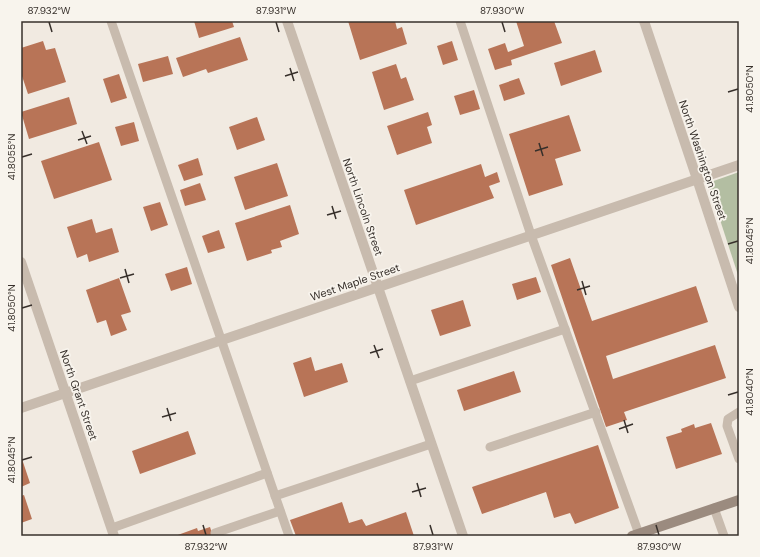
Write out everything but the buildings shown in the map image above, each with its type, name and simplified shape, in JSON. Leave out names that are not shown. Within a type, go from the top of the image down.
[{"type":"main road","points":[[636,535],[739,500]]},
{"type":"street","name":"North Lincoln Street","points":[[287,21],[463,536]]},
{"type":"street","name":"North Washington Street","points":[[644,21],[698,179],[739,307]]},
{"type":"street","name":"West Maple Street","points":[[21,408],[739,165]]},
{"type":"street","name":"North Grant Street","points":[[21,262],[113,532]]},
{"type":"lane","points":[[111,21],[289,536]]},
{"type":"lane","points":[[460,21],[531,235],[596,412],[636,535]]},
{"type":"lane","points":[[410,381],[565,329]]},
{"type":"lane","points":[[490,447],[596,412]]},
{"type":"lane","points":[[739,412],[728,419],[728,426],[739,459]]},
{"type":"lane","points":[[275,496],[431,444]]},
{"type":"lane","points":[[113,532],[267,473]]},
{"type":"lane","points":[[714,508],[724,536]]},
{"type":"lane","points":[[215,533],[280,511]]},
{"type":"green space","points":[[739,172],[739,278],[708,183]]}]
